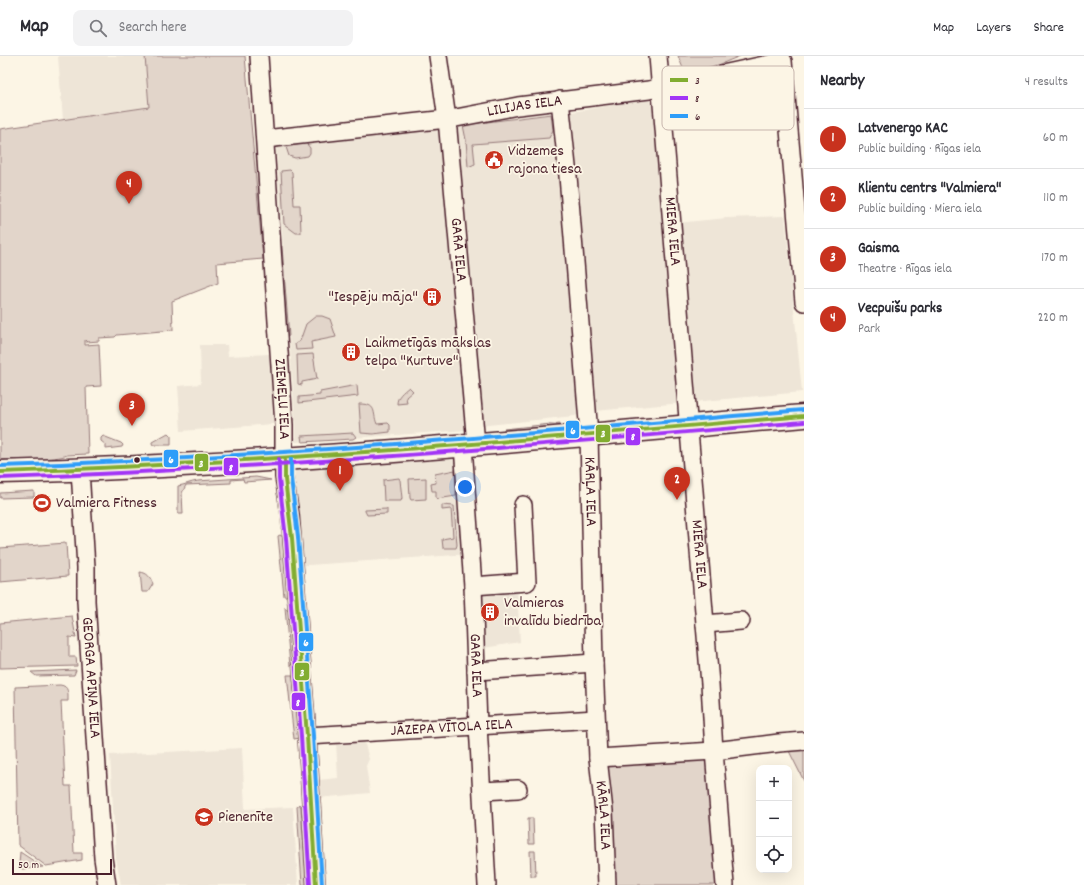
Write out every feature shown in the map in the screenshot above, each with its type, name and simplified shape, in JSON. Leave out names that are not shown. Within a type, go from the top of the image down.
[{"type":"main road","points":[[0,472],[80,470],[285,459],[689,427],[804,416]]},
{"type":"street","name":"ZIEMEĻU IELA","points":[[259,56],[284,425],[284,477],[292,538],[307,736],[316,885]]},
{"type":"street","name":"GARĀ IELA","points":[[438,56],[447,119],[470,445],[476,671],[486,885]]},
{"type":"street","name":"MIERA IELA","points":[[658,56],[662,88]]},
{"type":"street","name":"LILIJAS IELA","points":[[764,66],[783,62],[784,66]]},
{"type":"street","name":"LILIJAS IELA","points":[[265,137],[447,119],[518,106],[662,88]]},
{"type":"street","name":"KĀRĻA IELA","points":[[560,100],[568,176],[589,434],[596,719],[598,758],[604,811],[607,885]]},
{"type":"street","name":"MIERA IELA","points":[[665,130],[706,624],[714,751],[725,885]]},
{"type":"street","name":"LILIJAS IELA","points":[[792,130],[799,183]]},
{"type":"street","points":[[799,183],[804,302]]},
{"type":"street","name":"GEORGA APIŅA IELA","points":[[80,470],[86,567],[86,601],[103,858],[107,885]]},
{"type":"street","points":[[473,586],[527,582],[523,505]]},
{"type":"street","points":[[706,624],[741,621]]},
{"type":"street","points":[[476,671],[594,663]]},
{"type":"street","name":"JĀZEPA VĪTOLA IELA","points":[[307,736],[596,719]]},
{"type":"street","points":[[598,758],[714,751],[779,743],[804,742]]},
{"type":"street","points":[[482,791],[518,789]]},
{"type":"shaded area","points":[[58,56],[145,56],[149,107],[63,120]]},
{"type":"shaded area","points":[[145,56],[245,56],[263,259],[217,263],[218,283],[172,301],[173,330],[117,335],[115,337],[99,338],[99,341],[87,342],[85,340],[85,345],[99,344],[101,386],[86,387],[88,454],[67,455],[45,459],[0,460],[0,129],[149,107]]},
{"type":"shaded area","points":[[678,56],[740,56],[716,66],[682,66]]},
{"type":"shaded area","points":[[657,97],[666,224],[727,218],[785,216],[802,392],[595,411],[574,416],[488,425],[467,430],[295,442],[295,420],[276,145],[561,114]]},
{"type":"shaded area","points":[[551,114],[553,130],[549,138],[473,144],[475,164],[468,167],[466,140],[463,125]]},
{"type":"shaded area","points":[[306,143],[310,148],[310,153],[308,156],[295,158],[289,156],[286,147]]},
{"type":"shaded area","points":[[290,170],[292,172],[294,205],[300,205],[301,233],[296,233],[284,224],[281,171]]},
{"type":"shaded area","points":[[282,246],[289,336],[286,337],[280,247]]},
{"type":"shaded area","points":[[316,316],[322,316],[330,319],[336,337],[311,342],[312,349],[296,350],[295,344],[300,341],[306,324]]},
{"type":"shaded area","points":[[200,345],[227,345],[228,356],[270,354],[273,424],[181,431],[178,386],[201,384]]},
{"type":"shaded area","points":[[313,354],[317,379],[302,382],[302,385],[298,384],[297,355]]},
{"type":"shaded area","points":[[357,385],[358,396],[299,403],[299,397],[320,395],[320,392]]},
{"type":"shaded area","points":[[409,387],[413,391],[406,397],[407,403],[397,404],[399,396]]},
{"type":"shaded area","points":[[359,404],[365,404],[372,407],[377,424],[388,423],[390,425],[390,432],[373,434],[361,433]]},
{"type":"shaded area","points":[[560,423],[560,426],[504,432],[504,429]]},
{"type":"shaded area","points":[[168,433],[171,436],[171,445],[153,445],[152,442]]},
{"type":"shaded area","points":[[353,433],[356,437],[353,439],[302,442],[301,436]]},
{"type":"shaded area","points":[[103,436],[121,443],[123,445],[122,447],[106,449],[106,445],[101,441]]},
{"type":"shaded area","points":[[463,446],[471,554],[294,566],[285,459]]},
{"type":"shaded area","points":[[455,470],[456,496],[437,499],[436,491],[432,491],[431,484],[436,483],[435,474]]},
{"type":"shaded area","points":[[256,477],[271,480],[244,482],[243,479],[231,480],[231,483],[186,485],[182,493],[183,514],[178,514],[178,486],[198,481]]},
{"type":"shaded area","points":[[399,478],[402,498],[401,501],[384,501],[383,480]]},
{"type":"shaded area","points":[[426,478],[426,499],[411,500],[409,479]]},
{"type":"shaded area","points":[[34,491],[34,497],[0,498],[0,493]]},
{"type":"shaded area","points":[[442,505],[454,506],[456,548],[443,548],[442,539],[453,537],[451,509],[442,510]]},
{"type":"shaded area","points":[[387,509],[387,514],[367,515],[365,511],[365,510]]},
{"type":"shaded area","points":[[280,535],[283,537],[288,594],[286,596],[284,596],[278,536]]},
{"type":"shaded area","points":[[66,543],[68,576],[0,582],[0,548]]},
{"type":"shaded area","points":[[140,572],[145,573],[151,579],[153,584],[148,592],[142,592]]},
{"type":"shaded area","points":[[517,589],[520,642],[484,648],[481,590]]},
{"type":"shaded area","points":[[285,607],[289,612],[293,660],[290,666]]},
{"type":"shaded area","points":[[72,616],[76,638],[69,637],[69,657],[76,657],[77,666],[0,668],[0,623]]},
{"type":"shaded area","points":[[76,670],[74,675],[36,676],[31,672]]},
{"type":"shaded area","points":[[287,675],[293,675],[299,738],[294,739]]},
{"type":"shaded area","points":[[60,685],[66,688],[68,695],[68,701],[61,701],[65,786],[71,786],[74,853],[82,853],[82,860],[46,866],[18,845],[15,687]]},
{"type":"shaded area","points":[[364,741],[369,759],[366,766],[370,793],[318,798],[318,780],[338,778],[336,742]]},
{"type":"shaded area","name":"Pienenīte","points":[[242,748],[245,809],[293,807],[298,885],[121,885],[116,858],[110,755]]},
{"type":"shaded area","points":[[804,749],[804,781],[789,751]]},
{"type":"shaded area","points":[[705,760],[708,767],[716,885],[612,885],[608,768],[611,763]]},
{"type":"shaded area","points":[[299,804],[301,807],[306,885],[302,885],[297,807]]},
{"type":"shaded area","points":[[528,818],[533,818],[534,844],[529,844]]},
{"type":"shaded area","points":[[530,851],[535,851],[536,876],[531,876]]},
{"type":"shaded area","points":[[20,852],[43,867],[22,869],[19,864]]},
{"type":"transit line","name":"6","points":[[0,466],[302,451],[503,436],[803,410]]},
{"type":"transit line","name":"3","points":[[0,472],[201,463],[302,456],[804,416]]},
{"type":"transit line","name":"8","points":[[0,478],[201,469],[302,462],[804,422]]},
{"type":"transit line","name":"8","points":[[279,459],[279,479],[286,538],[301,736],[310,885]]},
{"type":"transit line","name":"3","points":[[285,459],[285,479],[292,538],[307,736],[316,885]]},
{"type":"transit line","name":"6","points":[[291,459],[291,478],[298,537],[313,736],[322,885]]},
{"type":"place","name":"Vidzemes rajona tiesa","points":[[494,160]]},
{"type":"place","name":"Vecpuišu parks","points":[[129,204]]},
{"type":"place","name":"\"Iespēju māja\"","points":[[432,297]]},
{"type":"place","name":"Laikmetīgās mākslas telpa \"Kurtuve\"","points":[[351,352]]},
{"type":"place","name":"Gaisma","points":[[132,426]]},
{"type":"place","name":"Latvenergo KAC","points":[[340,491]]},
{"type":"place","name":"Klientu centrs \"Valmiera\"","points":[[677,500]]},
{"type":"place","name":"Valmiera Fitness","points":[[42,503]]},
{"type":"place","name":"Valmieras invalīdu biedrība","points":[[490,612]]},
{"type":"place","name":"Pienenīte","points":[[204,817]]}]
